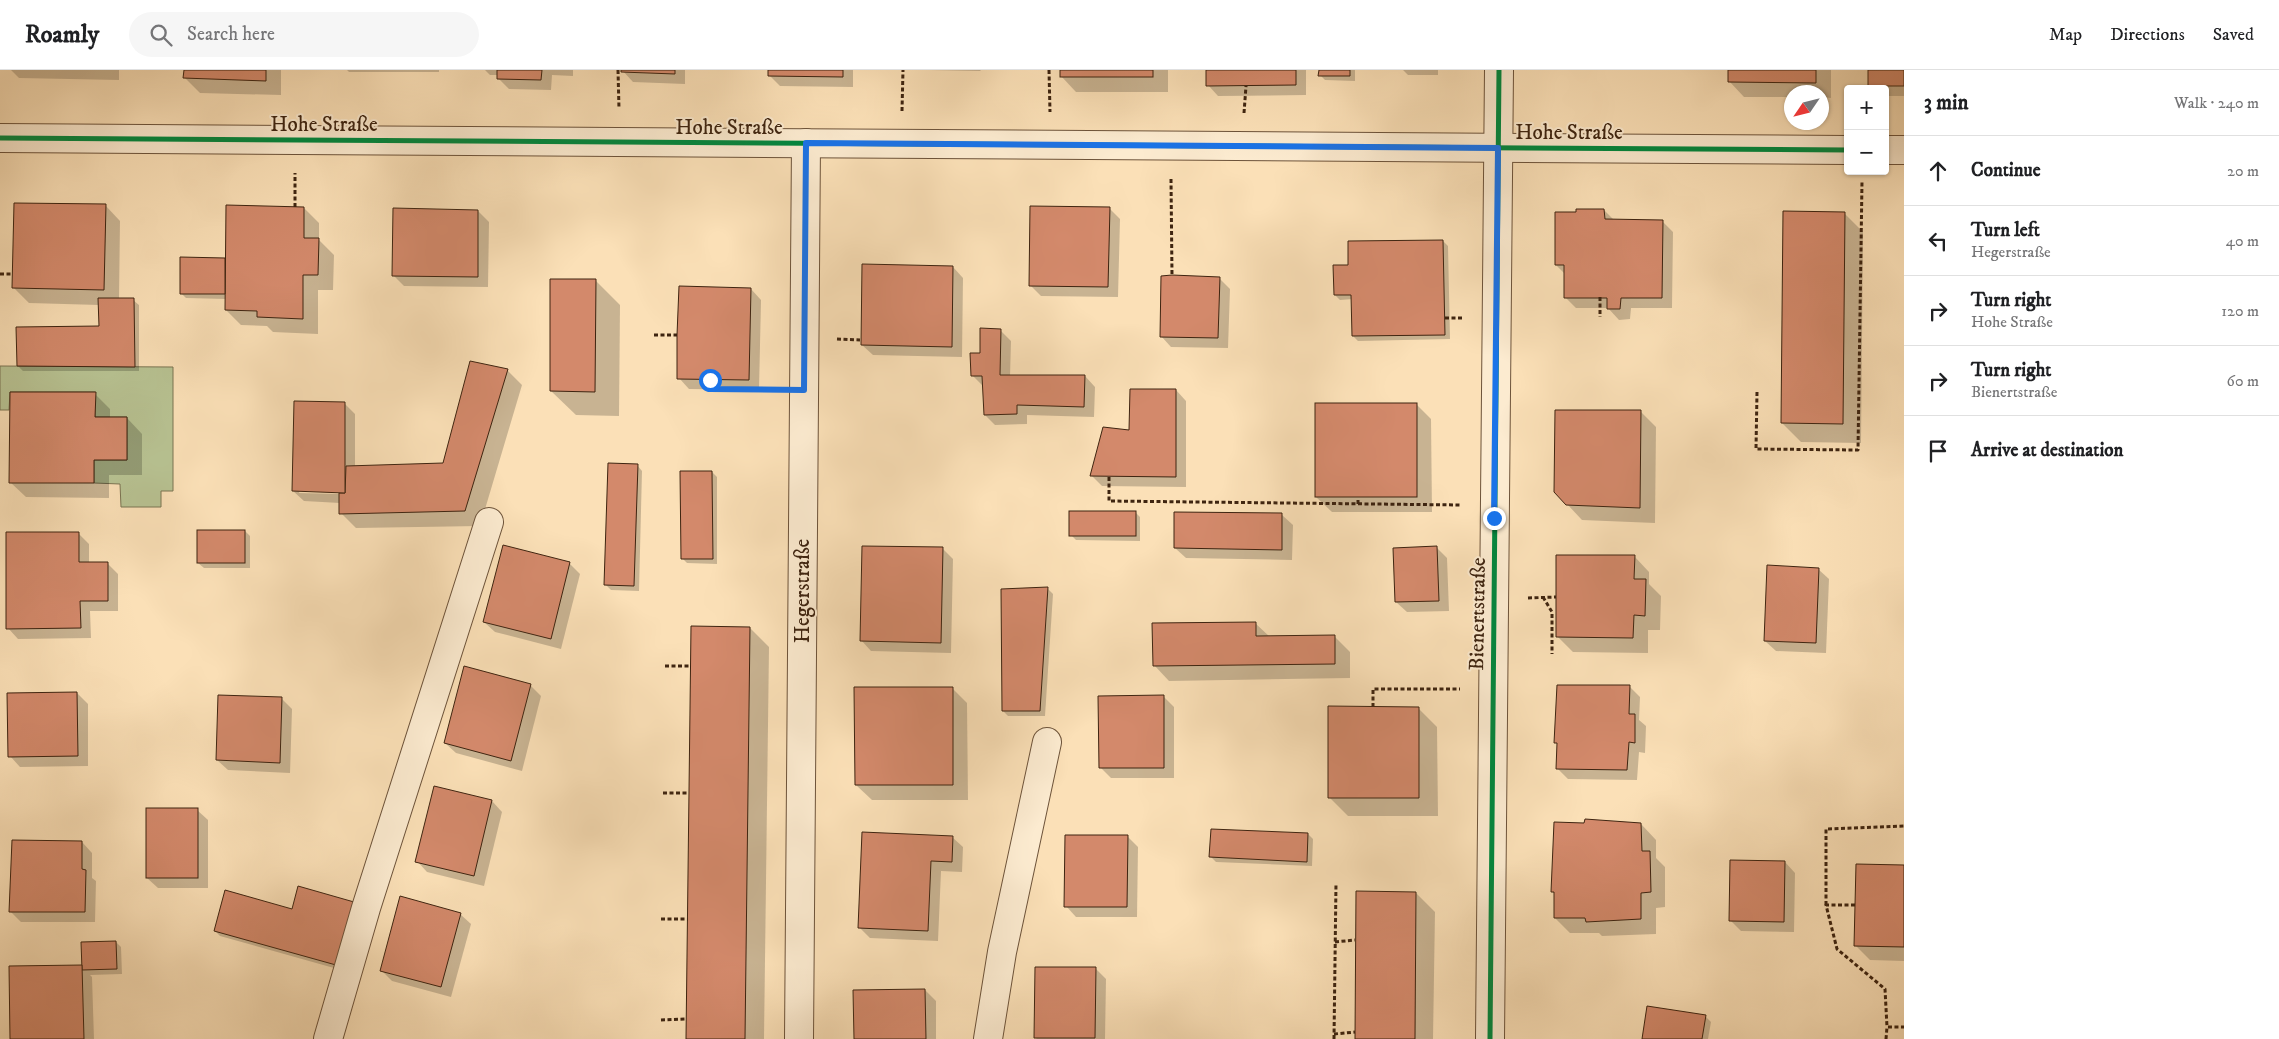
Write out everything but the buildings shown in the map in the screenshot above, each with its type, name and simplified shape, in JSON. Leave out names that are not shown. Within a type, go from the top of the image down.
[{"type":"street","name":"Bienertstraße","points":[[1490,1039],[1499,70]]},
{"type":"street","name":"Hohe Straße","points":[[0,138],[1844,150]]},
{"type":"street","name":"Hegerstraße","points":[[798,1039],[806,143]]},
{"type":"street","points":[[1889,150],[1904,150]]},
{"type":"street","points":[[328,1039],[366,908],[489,522]]},
{"type":"street","points":[[988,1039],[1002,952],[1047,742]]},
{"type":"path","points":[[1049,70],[1050,145]]},
{"type":"path","points":[[1171,146],[1172,275]]},
{"type":"path","points":[[1757,392],[1756,449],[1858,450],[1862,180]]},
{"type":"path","points":[[0,274],[13,274]]},
{"type":"path","points":[[1600,298],[1600,317]]},
{"type":"path","points":[[654,335],[676,335]]},
{"type":"path","points":[[710,380],[710,389],[804,390]]},
{"type":"path","points":[[1109,477],[1109,501],[1495,505]]},
{"type":"path","points":[[1358,498],[1358,504]]},
{"type":"path","points":[[1543,597],[1552,612],[1552,654]]},
{"type":"path","points":[[1522,598],[1556,597]]},
{"type":"path","points":[[665,666],[691,666]]},
{"type":"path","points":[[1373,707],[1373,689],[1493,690]]},
{"type":"path","points":[[663,793],[689,793]]},
{"type":"path","points":[[1886,1039],[1884,989],[1837,949],[1826,905],[1826,829],[1904,826]]},
{"type":"path","points":[[1336,883],[1334,1037],[1355,1032]]},
{"type":"path","points":[[1826,905],[1855,906]]},
{"type":"path","points":[[661,919],[688,919]]},
{"type":"path","points":[[1335,942],[1355,940]]},
{"type":"path","points":[[661,1020],[686,1019]]},
{"type":"path","points":[[1887,1027],[1904,1027]]},
{"type":"green space","points":[[0,366],[173,367],[173,491],[161,491],[161,507],[121,507],[120,484],[94,483],[94,460],[127,460],[127,417],[95,417],[95,392],[10,392],[9,410],[0,410]]},
{"type":"cycle path","points":[[1490,1039],[1499,70]]},
{"type":"cycle path","points":[[0,138],[1844,150]]},
{"type":"route","points":[[710,380],[710,389],[804,390],[806,143],[1498,148],[1494,518]]}]
